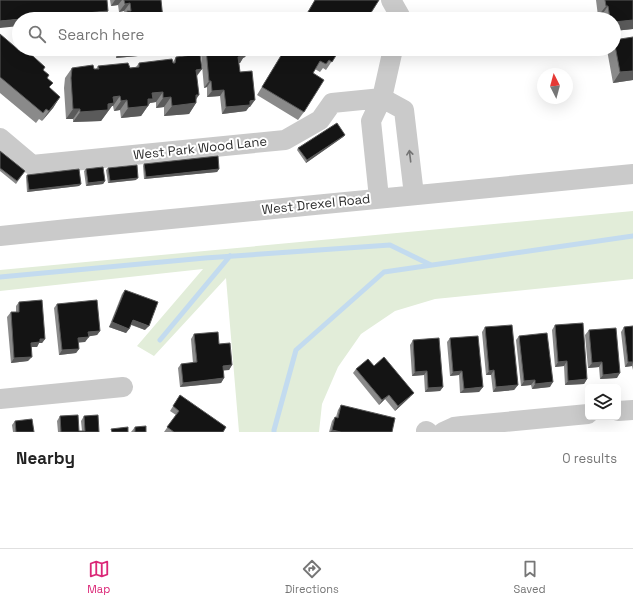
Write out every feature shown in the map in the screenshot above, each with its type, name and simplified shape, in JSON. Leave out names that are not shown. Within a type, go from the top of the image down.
[{"type":"street","points":[[391,0],[398,12]]},
{"type":"street","points":[[379,198],[371,121],[382,98],[391,56]]},
{"type":"street","points":[[382,98],[404,110],[414,195]]},
{"type":"street","name":"West Park Wood Lane","points":[[5,142],[32,165],[286,140],[320,120],[332,103],[382,98]]},
{"type":"street","name":"West Drexel Road","points":[[0,236],[633,174]]},
{"type":"street","points":[[0,399],[122,387]]},
{"type":"street","points":[[621,411],[633,410]]},
{"type":"street","points":[[432,432],[462,426],[585,414]]},
{"type":"green space","points":[[633,211],[633,279],[435,299],[395,311],[361,334],[338,367],[322,404],[319,432],[239,432],[226,278],[154,356],[137,346],[203,269],[0,291],[0,270]]},
{"type":"building","points":[[0,0],[107,0],[108,11],[12,12],[12,20],[0,21]]},
{"type":"building","points":[[124,0],[161,0],[162,12],[127,12],[131,11],[130,3],[125,4]]},
{"type":"building","points":[[315,0],[379,0],[371,12],[308,12]]},
{"type":"building","points":[[605,0],[633,0],[633,20],[621,21],[621,12],[609,12],[608,6],[606,6]]},
{"type":"building","points":[[0,34],[12,44],[12,56],[33,56],[45,67],[43,70],[49,75],[47,78],[53,83],[49,87],[60,97],[49,111],[46,109],[43,113],[0,77]]},
{"type":"building","points":[[633,37],[633,71],[620,72],[617,56],[621,56],[621,39]]},
{"type":"building","points":[[200,56],[202,69],[196,70],[199,95],[196,95],[196,103],[172,106],[171,97],[163,98],[163,92],[152,93],[153,99],[148,99],[148,106],[128,108],[127,100],[121,101],[120,96],[113,97],[114,103],[108,104],[108,110],[80,112],[80,109],[73,109],[71,78],[72,68],[93,65],[94,69],[99,69],[98,66],[128,63],[130,68],[139,67],[139,63],[172,59],[173,63],[175,63],[176,57]]},
{"type":"building","points":[[207,56],[244,56],[238,57],[240,72],[252,71],[255,100],[250,101],[250,105],[226,107],[224,90],[212,91],[211,81],[209,81]]},
{"type":"building","points":[[281,56],[336,56],[332,62],[329,60],[326,64],[320,61],[313,73],[324,80],[304,112],[262,87]]},
{"type":"building","points":[[337,123],[345,135],[307,160],[298,148]]},
{"type":"building","points":[[0,151],[25,171],[17,181],[0,168]]},
{"type":"building","points":[[218,156],[219,169],[146,177],[144,164]]},
{"type":"building","points":[[137,165],[138,178],[110,181],[108,168]]},
{"type":"building","points":[[103,167],[105,181],[88,183],[86,169]]},
{"type":"building","points":[[79,169],[81,184],[29,190],[27,175]]},
{"type":"building","points":[[125,290],[158,302],[149,326],[133,320],[129,329],[112,322]]},
{"type":"building","points":[[42,300],[45,339],[40,339],[40,342],[31,343],[32,357],[14,358],[11,312],[19,312],[19,302]]},
{"type":"building","points":[[97,300],[100,331],[88,332],[89,337],[78,338],[79,349],[62,350],[57,304]]},
{"type":"building","points":[[583,323],[587,379],[568,381],[567,361],[558,362],[555,325]]},
{"type":"building","points":[[512,325],[518,385],[496,387],[494,370],[489,371],[485,327]]},
{"type":"building","points":[[633,326],[633,362],[628,362],[624,327]]},
{"type":"building","points":[[616,328],[620,373],[603,375],[602,362],[592,363],[589,330]]},
{"type":"building","points":[[218,332],[219,344],[230,343],[232,365],[223,366],[224,378],[183,383],[181,364],[197,362],[194,334]]},
{"type":"building","points":[[547,333],[553,382],[535,384],[535,380],[524,381],[519,336]]},
{"type":"building","points":[[478,336],[483,387],[464,389],[462,371],[453,372],[450,338]]},
{"type":"building","points":[[439,338],[443,387],[428,388],[427,371],[415,372],[413,340]]},
{"type":"building","points":[[384,357],[414,393],[398,406],[389,395],[382,400],[356,369],[368,359],[374,366]]},
{"type":"building","points":[[180,395],[226,427],[223,432],[174,432],[167,427],[179,411],[173,406]]},
{"type":"building","points":[[341,405],[395,418],[392,432],[341,432],[332,430],[335,417],[338,418]]},
{"type":"building","points":[[78,415],[79,431],[85,431],[84,416],[98,415],[99,432],[61,432],[60,416]]},
{"type":"building","points":[[32,419],[34,432],[16,432],[15,421]]},
{"type":"building","points":[[146,426],[146,432],[135,432],[135,427]]},
{"type":"building","points":[[128,427],[128,432],[112,432],[111,429]]},
{"type":"waterway","points":[[274,432],[296,350],[384,272],[633,236]]},
{"type":"waterway","points":[[0,277],[205,258],[390,245],[431,265]]},
{"type":"waterway","points":[[160,340],[230,256]]}]
